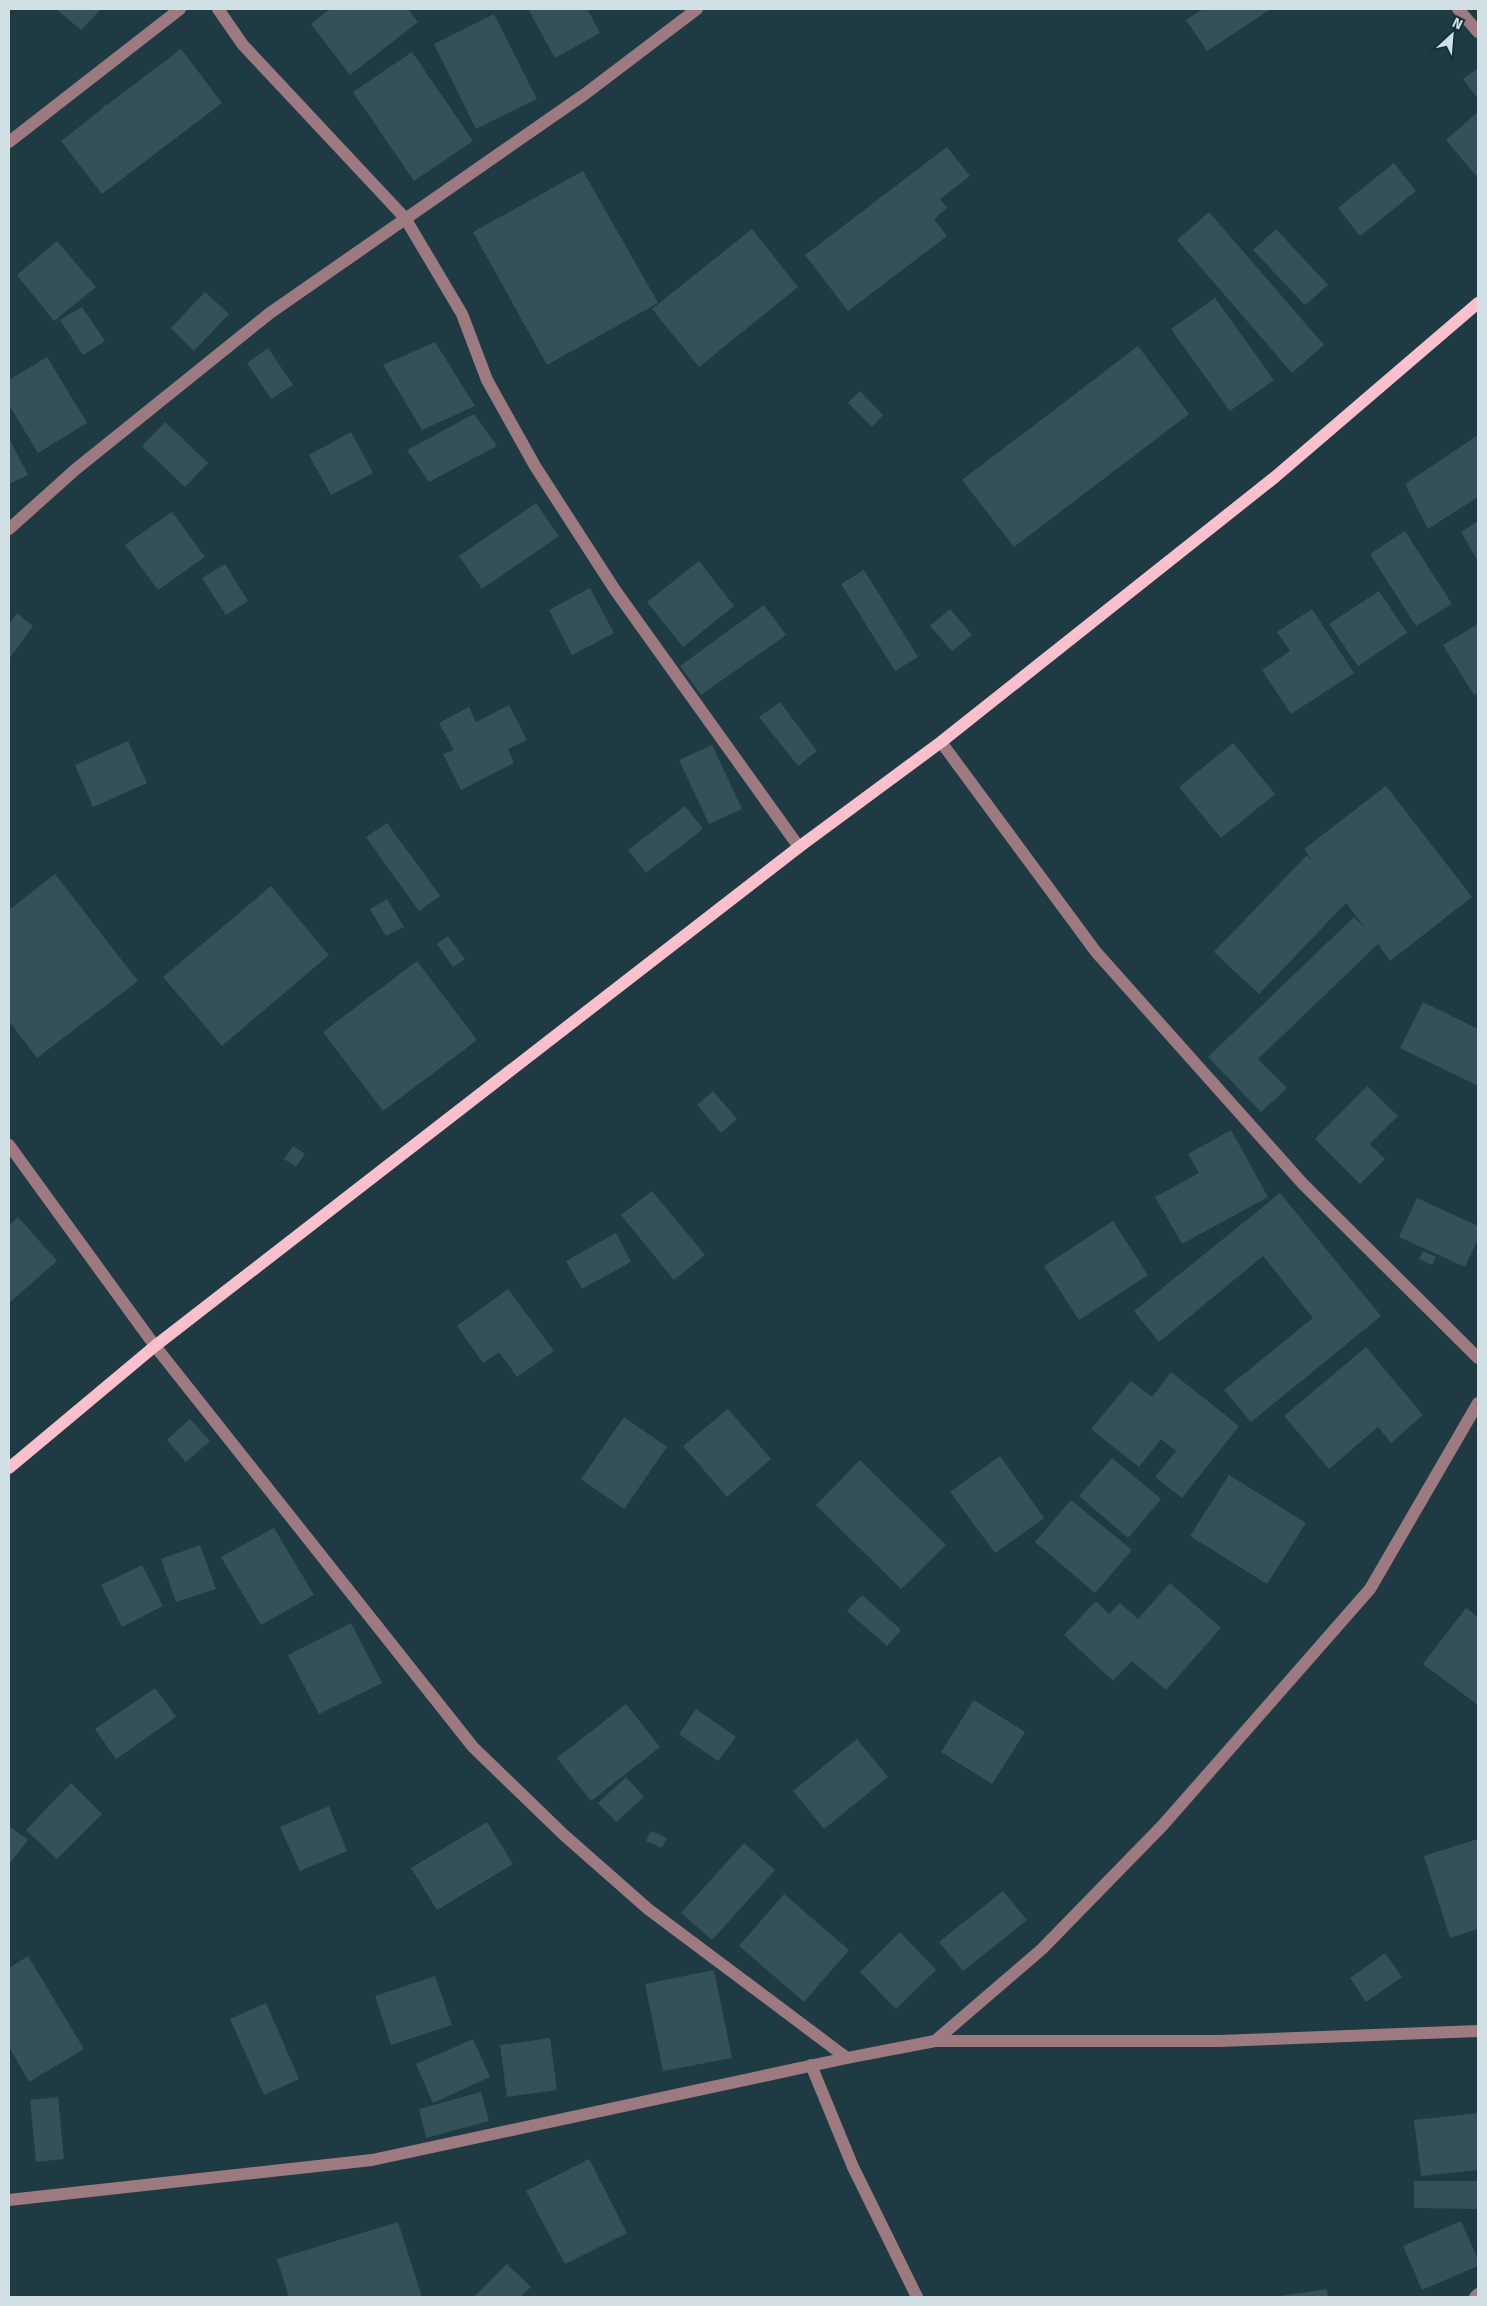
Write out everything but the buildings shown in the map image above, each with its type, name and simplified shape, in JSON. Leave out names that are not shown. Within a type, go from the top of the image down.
[{"type":"main road","points":[[9,1468],[155,1346],[800,847],[941,742],[1275,477],[1478,303]]},
{"type":"street","points":[[9,142],[180,9]]},
{"type":"street","points":[[218,9],[243,45],[405,218],[462,314],[487,380],[541,474],[614,590],[800,847]]},
{"type":"street","points":[[9,529],[76,469],[270,313],[585,94],[696,9]]},
{"type":"street","points":[[1458,9],[1478,32]]},
{"type":"street","points":[[941,742],[1096,952],[1303,1184],[1478,1358]]},
{"type":"street","points":[[9,1145],[155,1346],[473,1747],[564,1836],[648,1909],[847,2058]]},
{"type":"street","points":[[935,2041],[1042,1949],[1163,1825],[1370,1589],[1478,1403]]},
{"type":"street","points":[[9,2200],[372,2160],[811,2065],[935,2041],[1219,2041],[1478,2031]]},
{"type":"street","points":[[811,2065],[853,2167],[917,2297]]},
{"type":"street","points":[[1475,2297],[1478,2294]]}]
